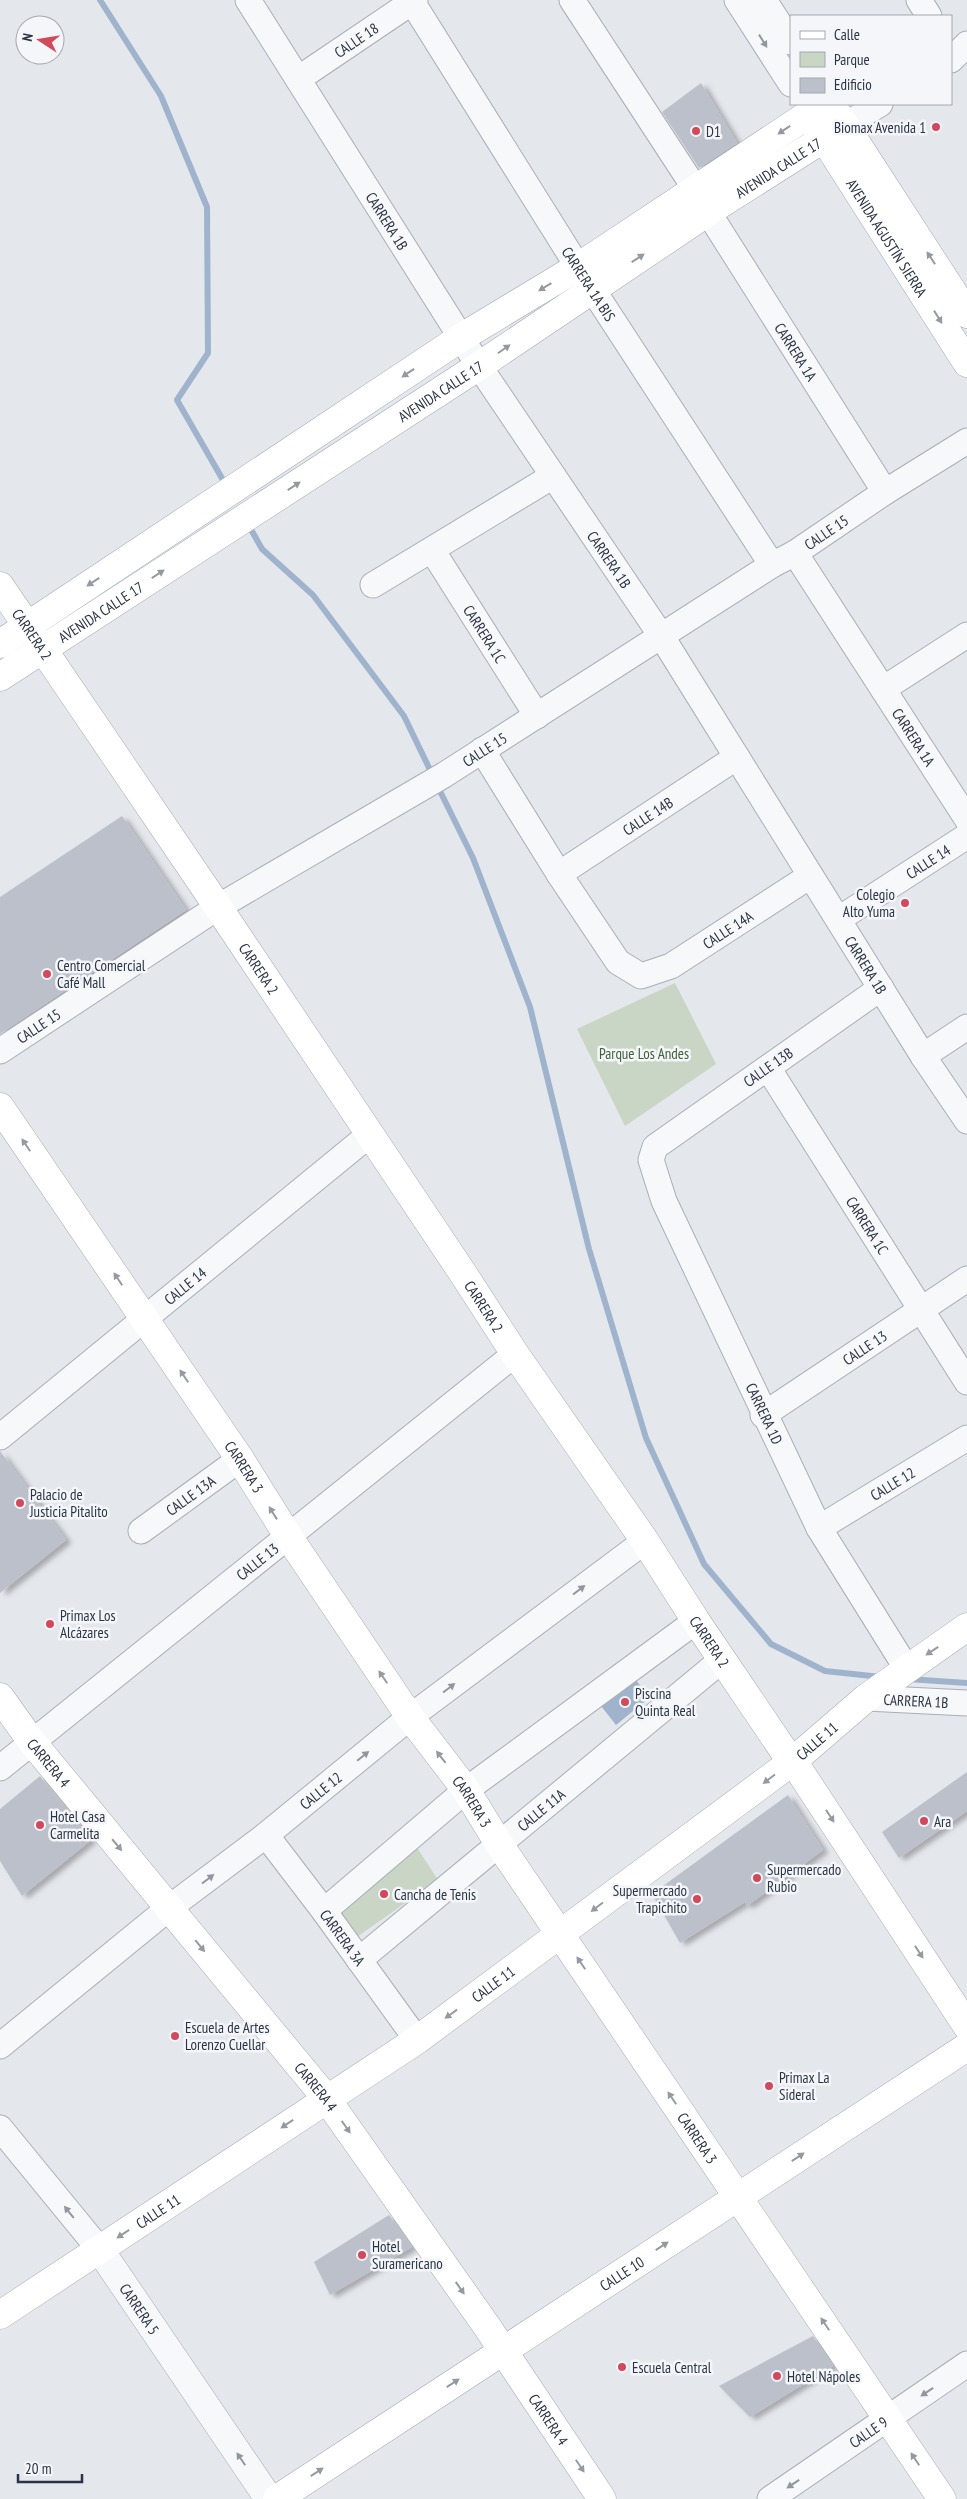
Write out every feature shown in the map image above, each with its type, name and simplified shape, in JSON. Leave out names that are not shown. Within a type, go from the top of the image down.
[{"type":"main road","name":"AVENIDA CALLE 17","points":[[0,644],[462,337],[585,277],[702,201],[823,115]]},
{"type":"main road","name":"AVENIDA AGUSTÍN SIERRA","points":[[823,115],[967,314]]},
{"type":"main road","name":"AVENIDA AGUSTÍN SIERRA","points":[[823,115],[967,364]]},
{"type":"main road","name":"AVENIDA CALLE 17","points":[[0,677],[479,366],[585,277]]},
{"type":"main road","name":"CARRERA 2","points":[[0,586],[218,907],[464,1275],[514,1354],[645,1541],[786,1754],[793,1761],[967,2026]]},
{"type":"main road","name":"CARRERA 3","points":[[0,1107],[240,1458],[288,1536],[410,1717],[466,1790],[500,1844],[942,2499]]},
{"type":"main road","name":"CALLE 11","points":[[0,2315],[326,2098],[417,2040],[793,1761],[870,1696],[902,1672],[967,1628]]},
{"type":"main road","name":"CARRERA 4","points":[[0,1697],[32,1742],[326,2098],[488,2328],[602,2499]]},
{"type":"main road","name":"CALLE 10","points":[[276,2499],[967,2047]]},
{"type":"street","name":"CARRERA 1B","points":[[248,0],[479,366],[662,636],[923,1056],[967,1121]]},
{"type":"street","name":"CALLE 18","points":[[298,79],[413,0]]},
{"type":"street","name":"CARRERA 1A BIS","points":[[413,0],[585,277],[772,565]]},
{"type":"street","name":"CARRERA 1A","points":[[572,0],[702,201],[885,492]]},
{"type":"street","points":[[737,0],[790,82]]},
{"type":"street","points":[[764,0],[790,40]]},
{"type":"street","points":[[919,0],[928,15]]},
{"type":"street","points":[[952,33],[967,29]]},
{"type":"street","name":"AVENIDA CALLE 17","points":[[823,115],[875,105]]},
{"type":"street","name":"CALLE 15","points":[[0,1051],[218,907],[435,780],[772,565],[795,553],[885,492],[967,441]]},
{"type":"street","points":[[373,586],[553,476]]},
{"type":"street","name":"CARRERA 1C","points":[[432,550],[537,716]]},
{"type":"street","name":"CARRERA 1A","points":[[795,553],[967,819]]},
{"type":"street","points":[[883,689],[967,635]]},
{"type":"street","points":[[482,750],[559,874]]},
{"type":"street","name":"CALLE 14B","points":[[559,874],[737,757]]},
{"type":"street","name":"CALLE 14","points":[[839,919],[967,836]]},
{"type":"street","name":"CALLE 14A","points":[[559,874],[618,962],[641,976],[671,966],[810,876]]},
{"type":"street","name":"CALLE 13B","points":[[656,1147],[882,988]]},
{"type":"street","points":[[923,1056],[967,1026]]},
{"type":"street","name":"CARRERA 1C","points":[[768,1068],[919,1310],[967,1382]]},
{"type":"street","name":"CALLE 14","points":[[0,1437],[369,1135]]},
{"type":"street","name":"CARRERA 1D","points":[[656,1147],[651,1160],[664,1201],[763,1415],[818,1528],[902,1672]]},
{"type":"street","name":"CALLE 13","points":[[763,1415],[967,1279]]},
{"type":"street","name":"CALLE 13","points":[[0,1768],[514,1354]]},
{"type":"street","name":"CALLE 12","points":[[818,1528],[967,1438]]},
{"type":"street","name":"CALLE 13A","points":[[141,1532],[240,1458]]},
{"type":"street","name":"CALLE 12","points":[[0,2046],[169,1908],[266,1835],[410,1717],[645,1541]]},
{"type":"street","points":[[324,1911],[466,1790],[696,1620]]},
{"type":"street","name":"CALLE 11A","points":[[359,1960],[723,1659]]},
{"type":"street","name":"CARRERA 1B","points":[[870,1696],[967,1703]]},
{"type":"street","name":"CARRERA 3A","points":[[266,1835],[324,1911],[417,2040]]},
{"type":"street","name":"CARRERA 5","points":[[0,2128],[100,2250],[269,2499]]},
{"type":"street","name":"CALLE 9","points":[[770,2499],[967,2364]]},
{"type":"green space","name":"Parque Los Andes","points":[[675,983],[716,1064],[625,1126],[577,1029]]},
{"type":"green space","name":"Cancha de Tenis","points":[[414,1843],[438,1880],[354,1939],[332,1907]]},
{"type":"water","name":"Piscina Quinta Real","points":[[636,1680],[649,1698],[616,1725],[601,1706]]},
{"type":"building","name":"D1","points":[[701,83],[737,143],[699,168],[662,112]]},
{"type":"building","name":"Centro Comercial Café Mall","points":[[122,816],[186,910],[0,1034],[0,897]]},
{"type":"building","name":"Palacio de Justicia Pitalito","points":[[0,1451],[66,1540],[0,1593]]},
{"type":"building","name":"Ara","points":[[967,1772],[967,1811],[899,1858],[882,1832]]},
{"type":"building","name":"Hotel Casa Carmelita","points":[[40,1776],[91,1840],[22,1896],[0,1861],[0,1809]]},
{"type":"building","points":[[788,1795],[823,1850],[747,1906],[745,1902],[680,1943],[652,1894]]},
{"type":"building","name":"Hotel Suramericano","points":[[389,2215],[412,2247],[330,2295],[314,2262]]},
{"type":"building","name":"Hotel Nápoles","points":[[813,2336],[833,2366],[750,2417],[719,2386]]},
{"type":"waterway","points":[[100,0],[161,96],[207,207],[208,353],[177,400],[227,487]]},
{"type":"waterway","points":[[248,524],[262,549],[313,595],[404,716],[433,776]]},
{"type":"waterway","points":[[437,785],[473,858],[530,1007],[589,1249],[646,1438],[704,1564],[771,1644],[825,1671],[881,1677]]},
{"type":"waterway","points":[[908,1679],[967,1683]]},
{"type":"place","name":"Biomax Avenida 1","points":[[936,127]]},
{"type":"place","name":"D1","points":[[696,131]]},
{"type":"place","name":"Colegio Alto Yuma","points":[[905,903]]},
{"type":"place","name":"Centro Comercial Café Mall","points":[[47,974]]},
{"type":"place","name":"Palacio de Justicia Pitalito","points":[[20,1503]]},
{"type":"place","name":"Primax Los Alcázares","points":[[50,1624]]},
{"type":"place","name":"Piscina Quinta Real","points":[[625,1702]]},
{"type":"place","name":"Ara","points":[[924,1821]]},
{"type":"place","name":"Hotel Casa Carmelita","points":[[40,1825]]},
{"type":"place","name":"Supermercado Rubio","points":[[757,1878]]},
{"type":"place","name":"Cancha de Tenis","points":[[384,1894]]},
{"type":"place","name":"Supermercado Trapichito","points":[[697,1899]]},
{"type":"place","name":"Escuela de Artes Lorenzo Cuellar","points":[[175,2036]]},
{"type":"place","name":"Primax La Sideral","points":[[769,2086]]},
{"type":"place","name":"Hotel Suramericano","points":[[362,2255]]},
{"type":"place","name":"Escuela Central","points":[[622,2367]]},
{"type":"place","name":"Hotel Nápoles","points":[[777,2376]]}]
